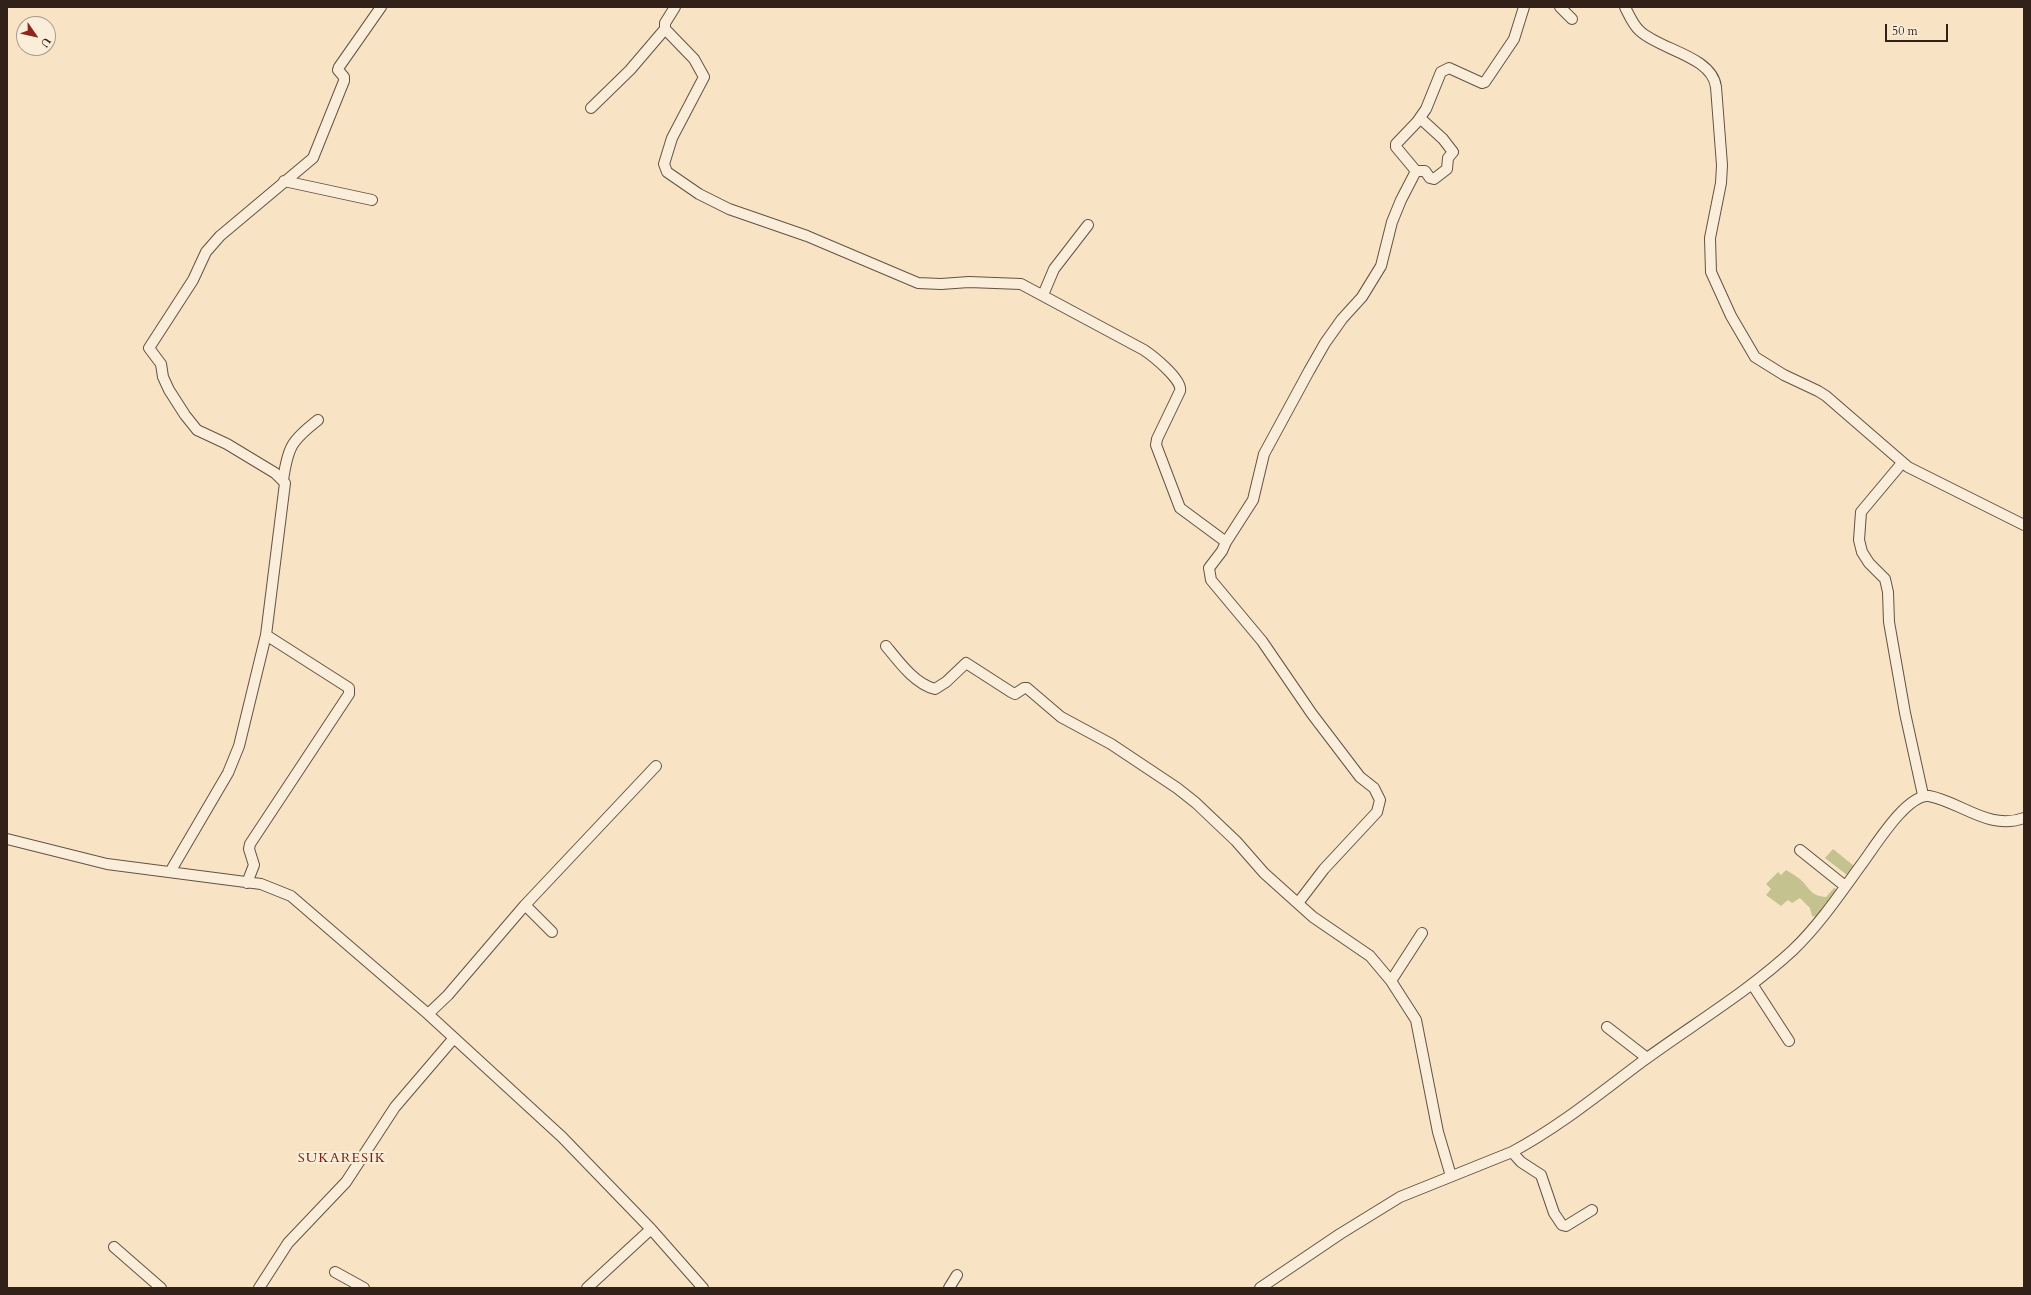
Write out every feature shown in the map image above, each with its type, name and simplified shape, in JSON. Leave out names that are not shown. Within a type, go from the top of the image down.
[{"type":"street","points":[[283,480],[227,444],[197,430],[173,396],[163,377],[161,364],[149,348],[193,280],[206,252],[220,236],[313,158],[344,81],[344,77],[338,70],[339,67],[381,7]]},
{"type":"street","points":[[591,108],[630,70],[665,29],[665,23],[675,7]]},
{"type":"street","points":[[1420,118],[1443,139],[1453,152],[1448,158],[1447,169],[1434,179],[1430,178],[1425,172],[1416,171],[1396,147],[1396,144],[1420,118],[1426,109],[1441,72],[1445,69],[1448,68],[1482,83],[1485,82],[1514,39],[1524,7]]},
{"type":"street","points":[[1560,7],[1572,19]]},
{"type":"street","points":[[1625,7],[1641,32],[1704,67],[1714,77],[1722,165],[1721,183],[1710,238],[1711,272],[1731,316],[1755,357],[1784,375],[1826,396],[1902,463],[1916,472],[2024,525]]},
{"type":"street","points":[[665,29],[694,59],[704,77],[672,138],[664,164],[667,172],[699,194],[729,209],[808,236],[918,283],[941,284],[969,282],[1021,284],[1144,350],[1159,361],[1179,383],[1181,389],[1157,439],[1156,445],[1180,508],[1226,542]]},
{"type":"street","points":[[1298,903],[1324,869],[1377,812],[1380,800],[1374,788],[1360,777],[1312,714],[1262,641],[1211,580],[1208,575],[1209,568],[1222,551],[1226,542],[1253,500],[1264,454],[1309,371],[1342,319],[1362,297],[1381,266],[1392,222],[1401,200],[1416,171]]},
{"type":"street","points":[[284,181],[372,200]]},
{"type":"street","points":[[1043,295],[1054,269],[1088,225]]},
{"type":"street","points":[[170,872],[228,773],[239,746],[266,635],[285,483],[283,480],[286,458],[291,444],[318,420]]},
{"type":"street","points":[[1902,463],[1861,512],[1859,540],[1862,552],[1869,563],[1885,579],[1888,592],[1889,622],[1905,713],[1922,796]]},
{"type":"street","points":[[247,883],[254,865],[249,849],[250,844],[349,694],[349,688],[266,635]]},
{"type":"street","points":[[886,646],[899,663],[920,682],[930,688],[935,689],[946,682],[966,663],[1013,693],[1024,688],[1028,688],[1061,717],[1111,744],[1177,788],[1196,803],[1236,841],[1264,873],[1313,917],[1370,956],[1391,981],[1416,1020],[1438,1132],[1451,1176]]},
{"type":"street","points":[[428,1014],[448,994],[525,905],[656,766]]},
{"type":"street","points":[[1260,1288],[1372,1213],[1400,1197],[1512,1152],[1555,1127],[1647,1058],[1752,984],[1794,949],[1815,925],[1896,818],[1912,802],[1922,796],[1935,797],[1986,818],[1999,820],[2024,818]]},
{"type":"street","points":[[7,839],[107,864],[271,887],[291,896],[428,1014],[568,1142],[651,1229],[703,1288]]},
{"type":"street","points":[[1800,850],[1845,886]]},
{"type":"street","points":[[525,905],[552,932]]},
{"type":"street","points":[[1391,981],[1422,933]]},
{"type":"street","points":[[1752,984],[1789,1041]]},
{"type":"street","points":[[1607,1027],[1647,1058]]},
{"type":"street","points":[[259,1288],[288,1243],[346,1182],[395,1107],[454,1038]]},
{"type":"street","points":[[1512,1152],[1522,1162],[1541,1175],[1554,1213],[1562,1225],[1566,1226],[1592,1210]]},
{"type":"street","points":[[588,1288],[651,1229]]},
{"type":"street","points":[[114,1247],[161,1288]]},
{"type":"street","points":[[335,1272],[364,1288]]},
{"type":"street","points":[[949,1288],[957,1275]]},
{"type":"shaded area","points":[[1833,849],[1854,866],[1847,875],[1825,858]]},
{"type":"shaded area","points":[[1786,870],[1800,879],[1813,893],[1817,895],[1826,897],[1834,888],[1839,890],[1820,918],[1812,916],[1810,908],[1800,898],[1792,903],[1788,900],[1781,906],[1766,895],[1771,889],[1766,884],[1778,872],[1781,875]]},
{"type":"district","name":"SUKARESIK","points":[[342,1159]]}]
